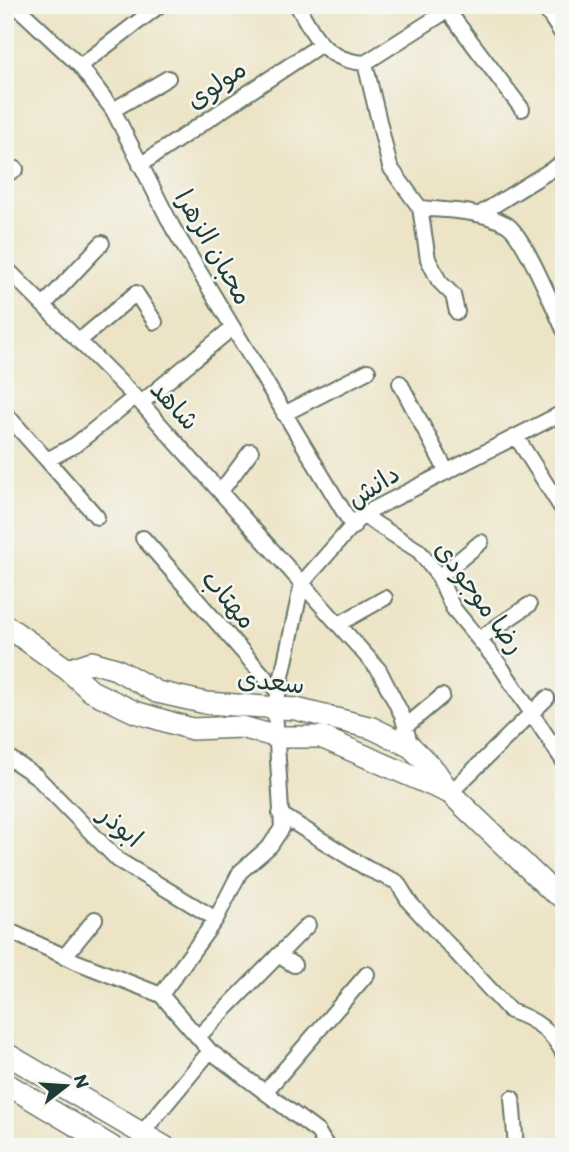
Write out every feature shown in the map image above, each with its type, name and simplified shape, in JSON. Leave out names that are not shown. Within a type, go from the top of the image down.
[{"type":"street","name":"محبان الزهرا","points":[[15,5],[80,66],[113,110],[173,228],[232,328],[284,414],[358,521]]},
{"type":"street","points":[[80,66],[160,5]]},
{"type":"street","points":[[297,5],[320,45],[344,62],[365,63],[452,8],[522,109]]},
{"type":"street","points":[[542,5],[564,37]]},
{"type":"street","name":"مولوی","points":[[140,164],[320,45]]},
{"type":"street","points":[[365,63],[390,167],[420,208],[428,259],[439,281],[453,295],[457,312]]},
{"type":"street","points":[[113,110],[168,78]]},
{"type":"street","points":[[480,214],[564,162]]},
{"type":"street","points":[[420,208],[480,214],[509,225],[528,256],[564,330]]},
{"type":"street","points":[[44,305],[102,243]]},
{"type":"street","name":"شاهد","points":[[5,267],[138,400],[379,670],[408,737]]},
{"type":"street","points":[[79,341],[136,293],[155,321]]},
{"type":"street","points":[[47,460],[75,445],[232,328]]},
{"type":"street","points":[[284,414],[368,371]]},
{"type":"street","points":[[400,383],[447,472]]},
{"type":"street","name":"دانش","points":[[278,737],[276,700],[302,583],[358,521],[564,412]]},
{"type":"street","points":[[5,413],[97,517]]},
{"type":"street","points":[[517,438],[564,512]]},
{"type":"street","points":[[221,491],[251,451]]},
{"type":"street","name":"رضا موجودی","points":[[358,521],[419,551],[439,578],[453,608],[480,639],[564,762]]},
{"type":"street","name":"مهتاب","points":[[143,538],[276,700]]},
{"type":"street","points":[[439,578],[481,542]]},
{"type":"street","points":[[339,624],[384,598]]},
{"type":"street","points":[[480,639],[529,606]]},
{"type":"street","name":"سعدی","points":[[5,625],[68,670],[91,691],[135,712],[192,729],[241,727],[278,737],[321,737],[450,793]]},
{"type":"street","name":"سعدی","points":[[68,670],[92,662],[116,669],[157,692],[206,703],[276,700],[296,709],[408,737],[450,793],[552,891],[564,898]]},
{"type":"street","points":[[408,737],[442,696]]},
{"type":"street","points":[[450,793],[547,698]]},
{"type":"street","points":[[161,995],[216,919],[240,872],[270,846],[282,828],[278,737]]},
{"type":"street","name":"ابوذر","points":[[5,755],[36,776],[118,860],[216,919]]},
{"type":"street","points":[[280,814],[368,869],[397,882],[410,903],[510,1011],[531,1018],[556,1038],[564,1055]]},
{"type":"street","points":[[64,957],[95,919]]},
{"type":"street","points":[[198,1037],[308,925]]},
{"type":"street","points":[[5,929],[64,957],[161,995],[210,1051],[318,1132],[327,1147]]},
{"type":"street","points":[[278,955],[294,965]]},
{"type":"street","points":[[266,1091],[367,974]]},
{"type":"street","points":[[142,1133],[210,1051]]},
{"type":"street","points":[[5,1053],[165,1147]]},
{"type":"street","points":[[5,1083],[112,1147]]},
{"type":"street","points":[[67,1119],[79,1097]]},
{"type":"street","points":[[512,1098],[516,1147]]}]
